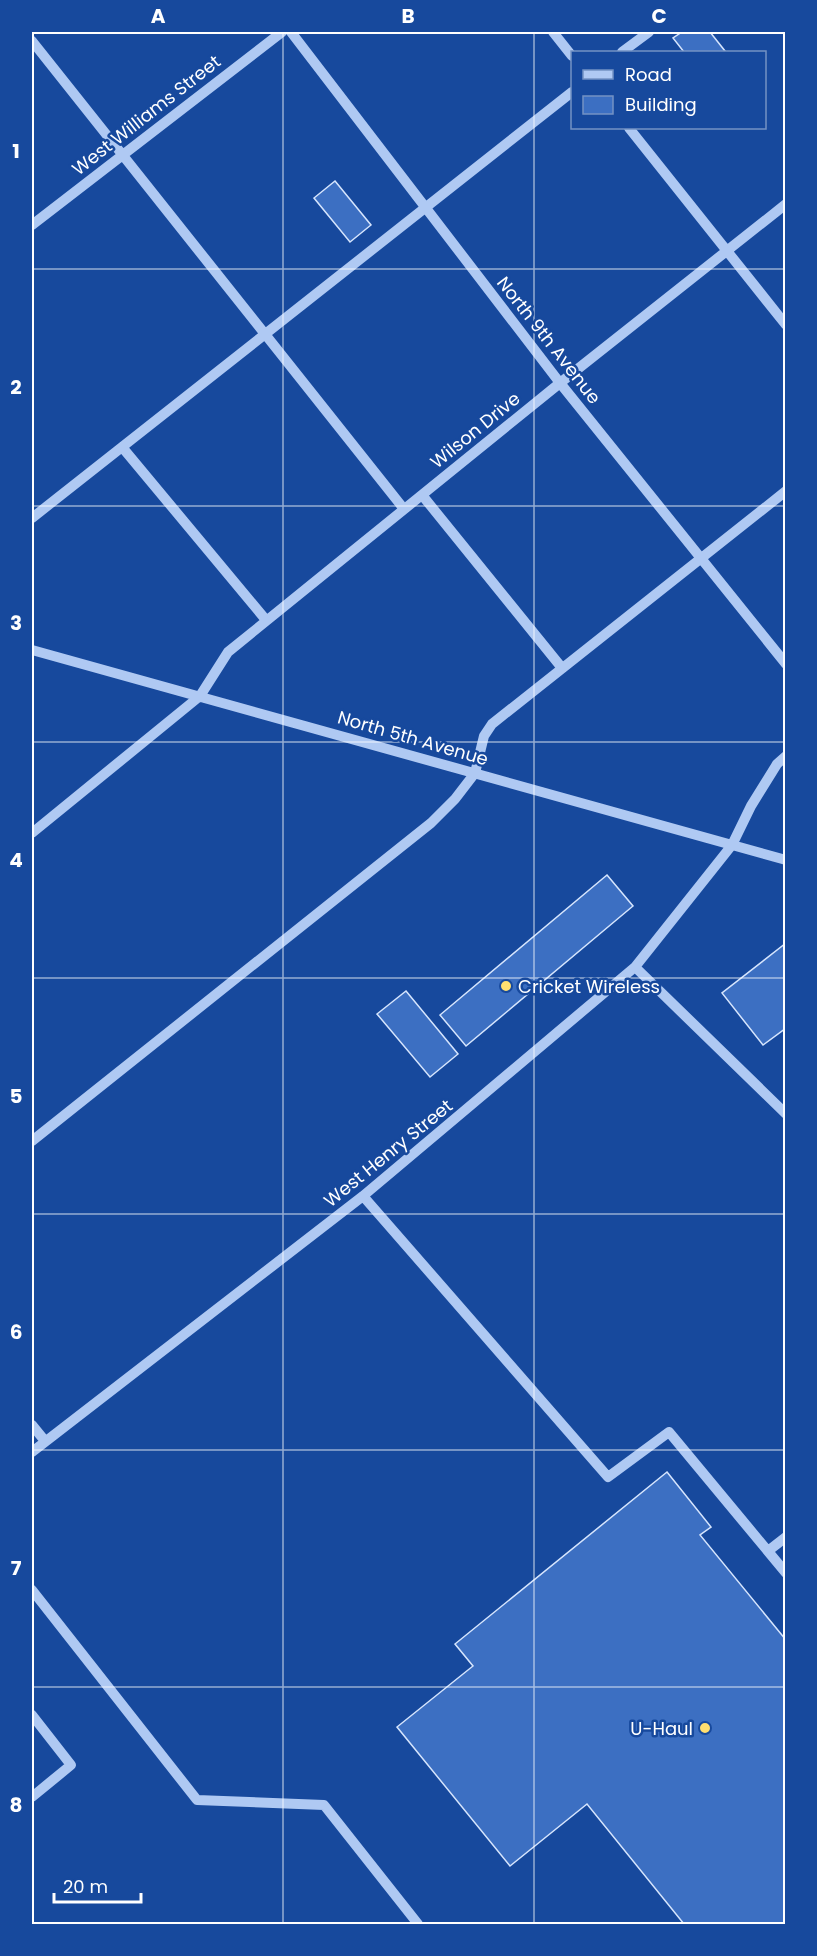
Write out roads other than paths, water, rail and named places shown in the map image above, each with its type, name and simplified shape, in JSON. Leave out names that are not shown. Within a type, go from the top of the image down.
[{"type":"street","name":"West Williams Street","points":[[32,225],[282,32]]},
{"type":"street","name":"North 9th Avenue","points":[[291,32],[560,383],[786,664]]},
{"type":"street","points":[[553,32],[571,54]]},
{"type":"street","points":[[623,51],[649,32]]},
{"type":"street","points":[[32,41],[404,509]]},
{"type":"street","points":[[32,518],[571,94]]},
{"type":"street","points":[[630,129],[786,325]]},
{"type":"street","name":"Wilson Drive","points":[[32,833],[200,696],[228,651],[786,204]]},
{"type":"street","points":[[122,447],[266,620]]},
{"type":"street","points":[[32,1141],[431,823],[455,799],[475,773],[484,736],[492,723],[786,491]]},
{"type":"street","points":[[422,495],[562,668]]},
{"type":"street","name":"North 5th Avenue","points":[[32,650],[732,844],[786,861]]},
{"type":"street","name":"West Henry Street","points":[[32,1452],[363,1196],[635,967],[732,844],[750,806],[777,764],[786,756]]},
{"type":"street","points":[[635,967],[786,1114]]},
{"type":"street","points":[[363,1196],[608,1477],[669,1432],[786,1573]]},
{"type":"street","points":[[32,1425],[45,1442]]},
{"type":"street","points":[[768,1551],[786,1538]]},
{"type":"street","points":[[32,1590],[197,1800],[324,1805],[418,1924]]},
{"type":"street","points":[[32,1715],[71,1765],[32,1797]]},
{"type":"place","name":"Cricket Wireless","points":[[506,986]]},
{"type":"place","name":"U-Haul","points":[[705,1728]]}]
